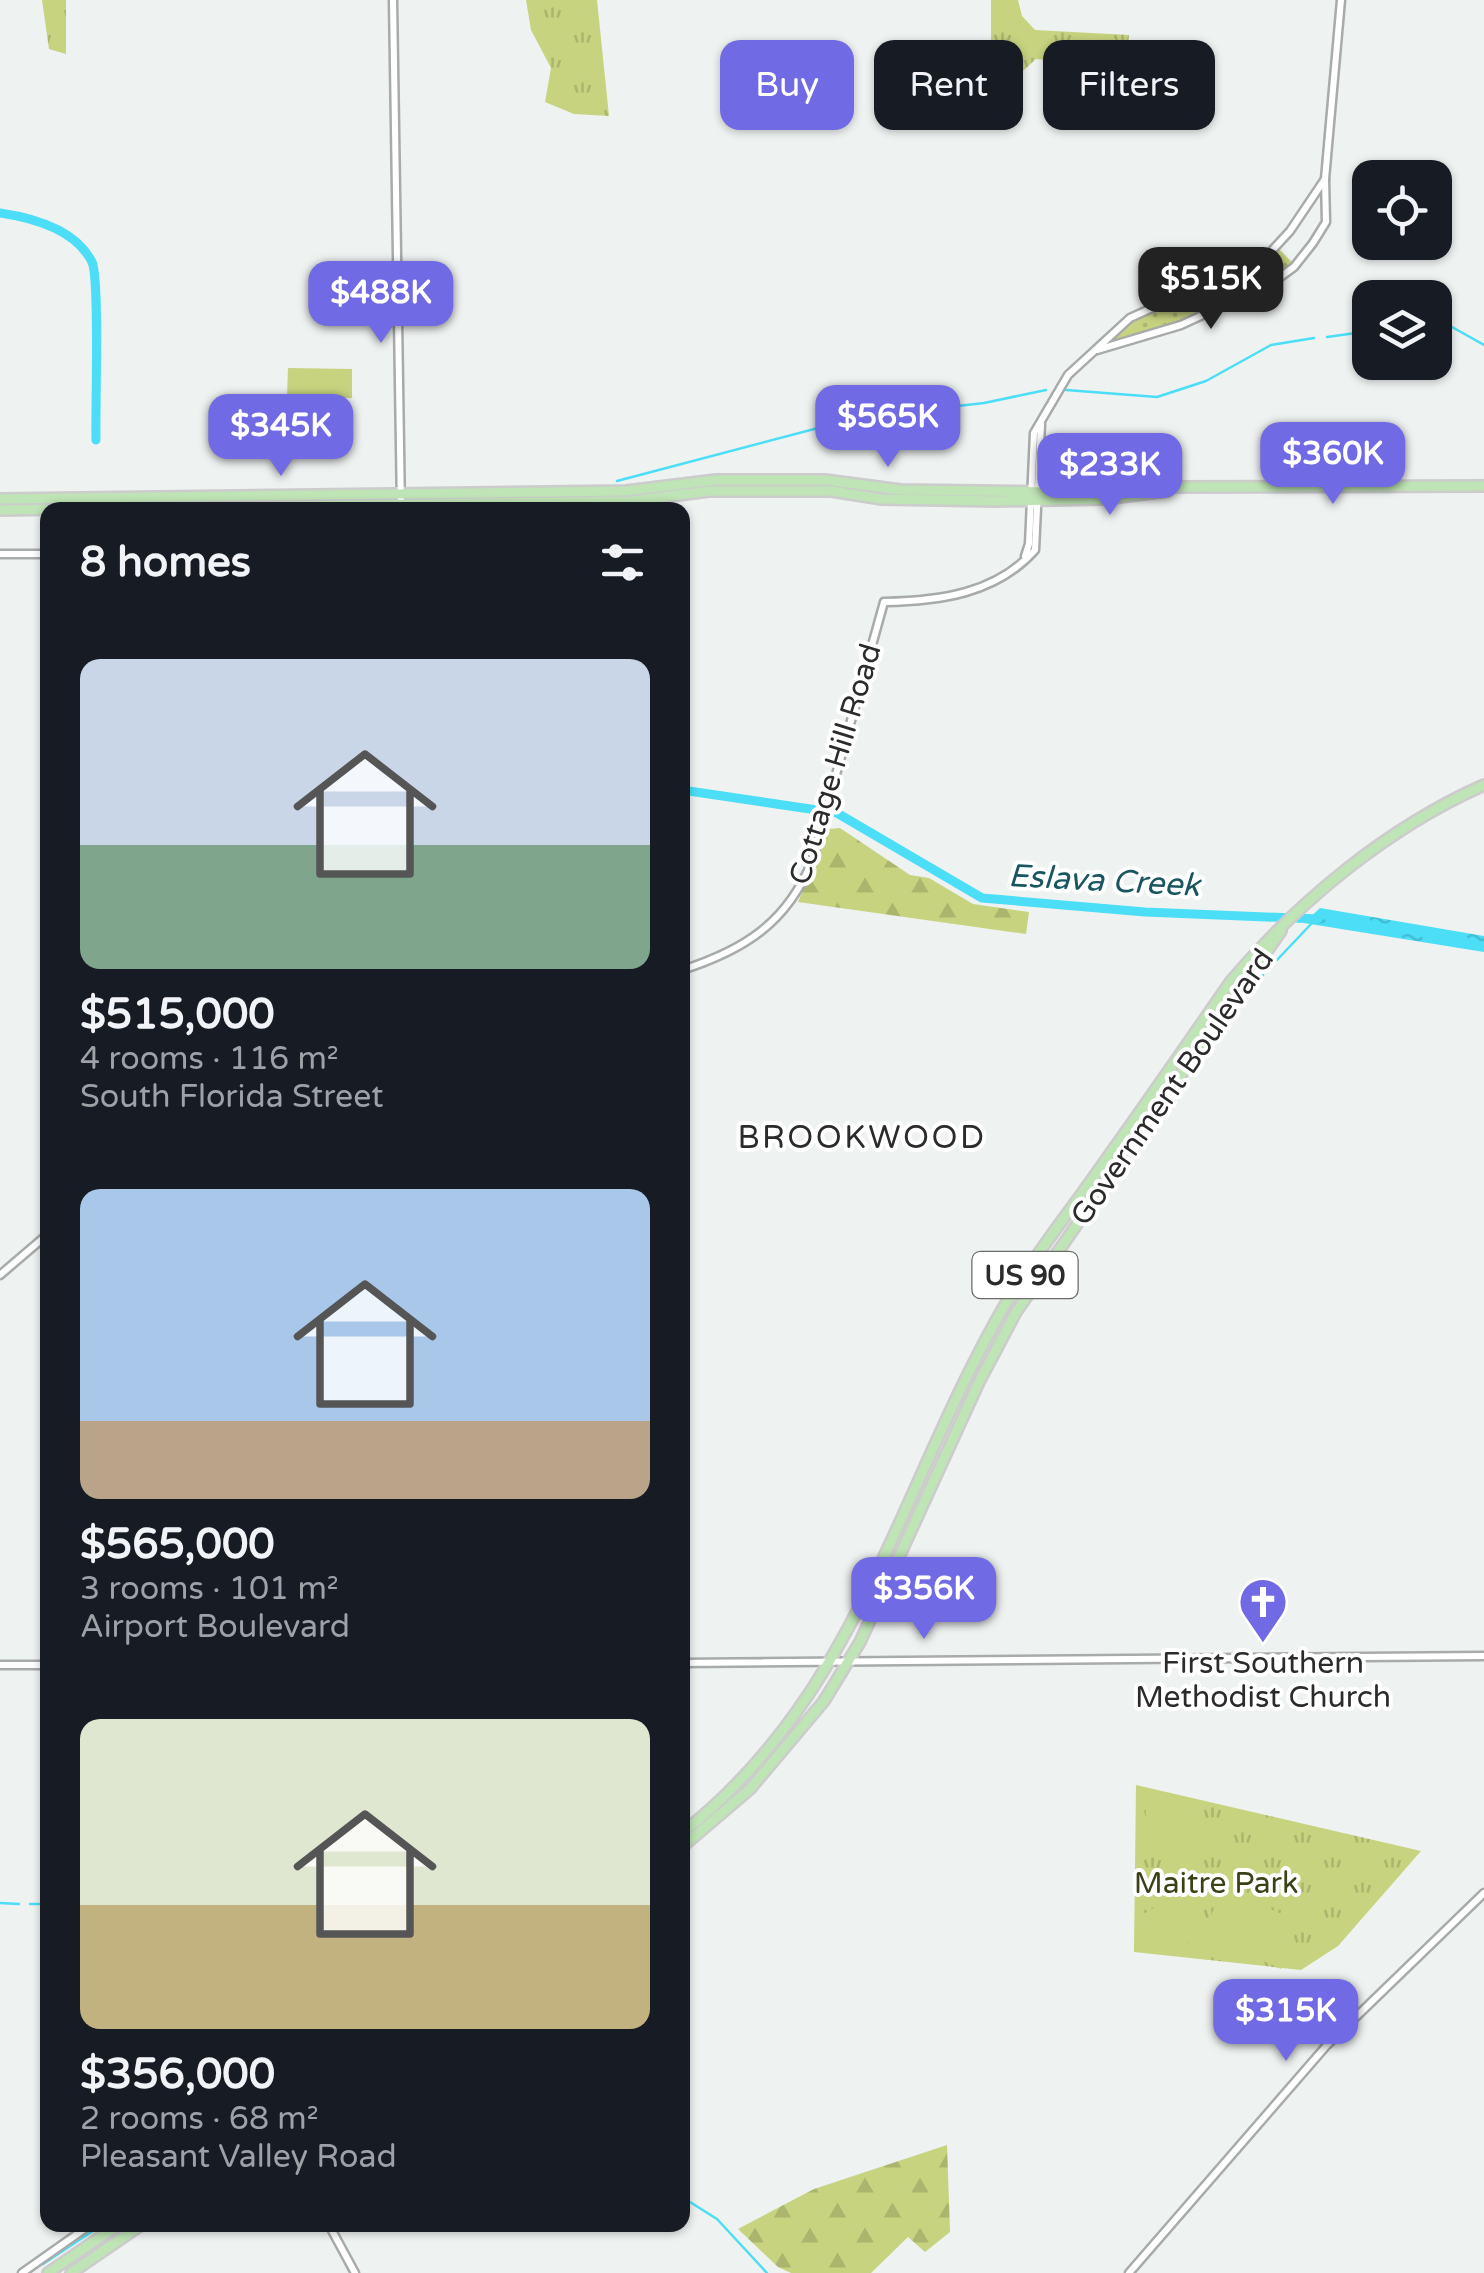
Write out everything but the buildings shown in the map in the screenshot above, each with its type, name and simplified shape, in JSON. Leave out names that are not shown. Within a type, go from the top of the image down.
[{"type":"main road","points":[[433,502],[716,480],[825,480],[900,490],[1033,496],[1181,489],[1484,486]]},
{"type":"main road","points":[[0,499],[69,502]]},
{"type":"main road","points":[[0,510],[40,510]]},
{"type":"main road","name":"Government Boulevard","points":[[690,1826],[734,1790],[833,1662],[1006,1302],[1231,981],[1304,908],[1396,834],[1484,785]]},
{"type":"main road","name":"Government Boulevard","points":[[690,1841],[734,1806],[794,1740],[848,1662],[1016,1312],[1282,928]]},
{"type":"main road","points":[[48,2273],[108,2232]]},
{"type":"main road","points":[[71,2273],[131,2232]]},
{"type":"street","points":[[393,0],[401,502]]},
{"type":"street","points":[[1091,352],[1192,320],[1272,283],[1300,260],[1326,222],[1325,180],[1341,0]]},
{"type":"street","points":[[896,602],[950,598],[994,581],[1020,562],[1029,544],[1041,424],[1068,375],[1130,318],[1267,256],[1290,231],[1325,180]]},
{"type":"street","points":[[0,554],[40,554]]},
{"type":"street","name":"Cottage Hill Road","points":[[690,967],[739,948],[786,911],[806,876],[884,602],[896,602]]},
{"type":"street","name":"Cottage Hill Road","points":[[881,616],[896,602]]},
{"type":"street","points":[[0,1275],[40,1241]]},
{"type":"street","points":[[690,1663],[1484,1656]]},
{"type":"street","points":[[0,1665],[40,1665]]},
{"type":"street","points":[[1128,2273],[1345,2026],[1484,1892]]},
{"type":"street","points":[[22,2273],[80,2232]]},
{"type":"street","points":[[333,2232],[355,2273]]},
{"type":"green space","points":[[42,0],[66,0],[66,54],[49,49]]},
{"type":"green space","points":[[526,0],[597,0],[609,116],[574,114],[545,102],[551,68],[531,30]]},
{"type":"green space","points":[[991,0],[1018,0],[1022,16],[1035,30],[1129,35],[1129,40],[1043,40],[1043,60],[1036,59],[1023,71],[1023,40],[991,40]]},
{"type":"green space","points":[[1278,248],[1293,263],[1257,287],[1179,324],[1112,341],[1139,316],[1239,271]]},
{"type":"green space","points":[[288,368],[352,369],[352,398],[287,397]]},
{"type":"green space","points":[[840,828],[910,875],[929,878],[973,904],[1029,912],[1026,934],[798,902],[829,829]]},
{"type":"green space","name":"Maitre Park","points":[[1136,1785],[1421,1851],[1338,1946],[1301,1970],[1134,1952]]},
{"type":"green space","points":[[1145,1800],[1166,1804],[1181,1813],[1190,1828],[1193,1848],[1148,1848]]},
{"type":"green space","points":[[1223,1888],[1300,1922],[1281,1969],[1203,1934]]},
{"type":"green space","points":[[1172,1897],[1185,1901],[1196,1942],[1161,1944],[1135,1919]]},
{"type":"green space","points":[[947,2145],[950,2232],[925,2252],[908,2237],[871,2273],[791,2273],[778,2267],[738,2229],[814,2189]]},
{"type":"water","points":[[1320,908],[1484,936],[1484,952],[1304,923]]},
{"type":"waterway","name":"Eslava Creek","points":[[0,213],[53,227],[76,242],[92,262],[97,318],[96,440]]},
{"type":"waterway","points":[[1452,327],[1484,345]]},
{"type":"waterway","points":[[1327,337],[1352,334]]},
{"type":"waterway","points":[[1066,390],[1157,397],[1206,381],[1271,345],[1314,338]]},
{"type":"waterway","points":[[617,481],[860,417],[984,403],[1046,390]]},
{"type":"waterway","name":"Eslava Creek","points":[[690,791],[837,813],[982,898],[1145,912],[1318,919]]},
{"type":"waterway","points":[[1276,961],[1313,922]]},
{"type":"waterway","points":[[1233,1012],[1263,975]]},
{"type":"waterway","points":[[0,1903],[19,1904]]},
{"type":"waterway","points":[[30,1904],[40,1904]]},
{"type":"waterway","points":[[690,2202],[717,2219],[767,2273]]},
{"type":"waterway","points":[[43,2264],[91,2232]]},
{"type":"place","name":"First Southern Methodist Church","points":[[1263,1644]]},
{"type":"district","name":"BROOKWOOD","points":[[862,1137]]}]
